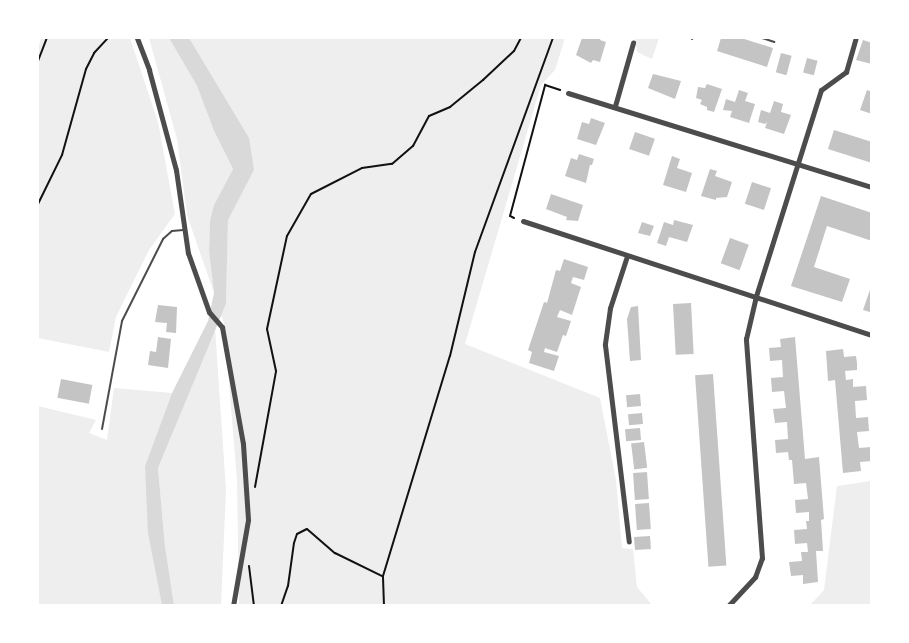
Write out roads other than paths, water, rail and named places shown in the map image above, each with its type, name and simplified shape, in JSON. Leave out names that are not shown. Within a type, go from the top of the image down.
[{"type":"street","points":[[137,38],[149,70],[169,140],[176,170],[183,230],[207,307],[222,327],[243,444],[248,520],[246,546],[233,606]]},
{"type":"street","points":[[728,606],[755,577],[762,558],[746,339],[756,296],[821,90],[846,72],[856,38]]},
{"type":"street","points":[[615,106],[633,43]]},
{"type":"street","points":[[568,93],[872,187]]},
{"type":"street","points":[[523,221],[872,335]]},
{"type":"street","points":[[627,256],[610,308],[605,345],[629,542]]},
{"type":"lane","points":[[762,38],[774,42]]},
{"type":"lane","points":[[102,429],[122,321],[163,239],[172,231],[183,230]]}]
